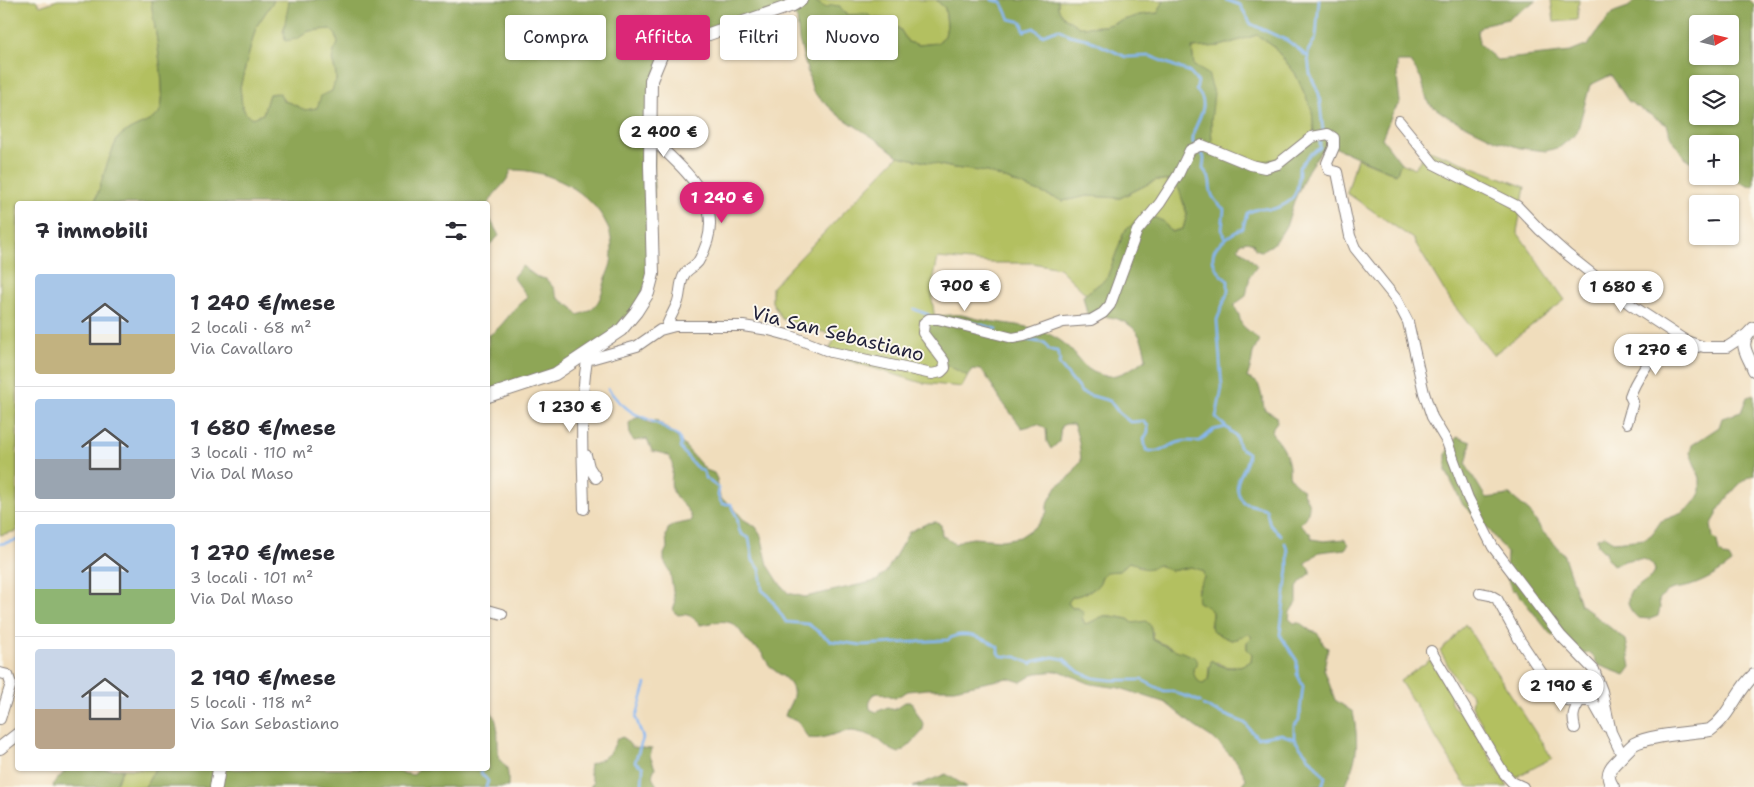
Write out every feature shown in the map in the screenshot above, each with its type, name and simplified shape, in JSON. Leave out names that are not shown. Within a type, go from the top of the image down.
[{"type":"street","points":[[490,395],[556,374],[584,359],[621,330],[636,312],[648,293],[652,274],[651,80],[663,51],[669,44],[678,40],[709,34],[793,5],[801,0]]},
{"type":"street","points":[[1399,121],[1434,164],[1517,206],[1568,255],[1630,305],[1686,340],[1704,347]]},
{"type":"street","name":"Via San Sebastiano","points":[[584,359],[637,346],[666,328],[676,326],[743,326],[791,336],[832,352],[932,374],[941,372],[944,368],[944,361],[924,333],[924,324],[929,319],[938,319],[1013,338],[1063,322],[1091,320],[1103,313],[1110,305],[1137,231],[1165,196],[1190,150],[1202,145],[1251,165],[1265,168],[1278,164],[1312,137],[1328,134],[1334,138],[1334,147],[1327,163],[1330,170],[1337,172],[1350,236],[1355,248],[1396,299],[1408,322],[1424,393],[1432,417],[1447,442],[1468,498],[1493,546],[1561,636],[1594,670],[1602,691],[1611,732],[1622,755]]},
{"type":"street","points":[[650,137],[682,166],[704,195],[710,215],[708,240],[697,263],[684,274],[678,303],[669,316],[666,328]]},
{"type":"street","points":[[1627,423],[1633,402],[1630,396],[1633,388],[1650,361],[1661,351],[1673,348],[1727,347],[1751,331]]},
{"type":"street","points":[[1751,331],[1744,342],[1744,350],[1754,370]]},
{"type":"street","points":[[584,359],[582,442],[584,509]]},
{"type":"street","points":[[582,442],[589,467],[596,478]]},
{"type":"street","points":[[1480,593],[1497,599],[1519,639],[1555,693],[1561,699],[1594,702],[1602,720],[1611,732]]},
{"type":"street","points":[[490,611],[502,614]]},
{"type":"street","points":[[1431,651],[1503,772],[1512,782],[1523,787]]},
{"type":"street","points":[[0,673],[8,675],[11,684],[0,719]]},
{"type":"street","points":[[1613,787],[1608,776],[1612,766],[1635,744],[1648,738],[1710,730],[1718,724],[1742,688],[1754,675]]},
{"type":"street","points":[[1575,728],[1572,719],[1574,710],[1580,701]]},
{"type":"street","points":[[0,748],[15,736]]},
{"type":"street","points":[[216,787],[220,771]]},
{"type":"green space","points":[[0,0],[36,0],[40,6],[58,0],[151,0],[160,59],[162,105],[159,113],[151,120],[120,136],[95,201],[15,201],[15,531],[0,535]]},
{"type":"green space","points":[[151,0],[274,0],[256,27],[240,87],[242,106],[246,114],[253,118],[263,114],[269,94],[280,93],[283,101],[305,110],[317,108],[321,96],[332,91],[336,81],[332,59],[338,44],[336,35],[330,29],[309,31],[297,39],[285,41],[285,25],[289,0],[813,0],[826,8],[832,5],[840,6],[843,12],[848,15],[807,15],[807,60],[898,60],[898,28],[908,42],[919,45],[937,43],[945,36],[947,25],[945,8],[936,0],[1058,0],[1058,8],[1064,17],[1079,27],[1104,26],[1140,15],[1158,13],[1164,0],[1537,0],[1508,19],[1485,24],[1478,30],[1479,44],[1497,60],[1570,52],[1588,45],[1614,12],[1628,7],[1637,0],[1750,0],[1754,4],[1754,187],[1739,182],[1739,135],[1689,135],[1689,160],[1685,158],[1672,139],[1667,125],[1628,101],[1611,75],[1590,85],[1577,133],[1560,147],[1546,151],[1520,148],[1496,140],[1448,117],[1428,103],[1421,78],[1410,62],[1397,62],[1400,102],[1392,114],[1382,138],[1401,163],[1396,174],[1332,146],[1321,151],[1308,170],[1294,201],[1287,224],[1272,245],[1261,251],[1255,249],[1253,243],[1247,241],[1241,243],[1238,248],[1257,266],[1250,276],[1246,296],[1235,304],[1241,323],[1259,341],[1253,353],[1247,378],[1258,384],[1264,409],[1276,416],[1277,422],[1273,427],[1272,434],[1285,451],[1290,477],[1302,489],[1308,503],[1308,513],[1300,524],[1310,533],[1312,539],[1324,541],[1344,539],[1349,544],[1345,549],[1319,552],[1305,564],[1310,568],[1310,574],[1300,582],[1297,588],[1297,601],[1290,612],[1289,619],[1317,633],[1323,644],[1328,648],[1324,669],[1335,700],[1353,712],[1357,742],[1353,767],[1345,786],[1242,787],[1246,778],[1237,762],[1214,739],[1194,726],[1166,703],[1120,688],[1091,684],[1060,671],[1036,673],[1021,682],[1008,678],[954,689],[908,691],[895,698],[876,693],[871,698],[870,709],[876,712],[888,707],[894,710],[905,702],[911,702],[924,725],[922,732],[909,746],[899,753],[873,737],[855,731],[846,731],[814,739],[808,738],[798,722],[785,716],[793,697],[793,690],[789,682],[772,668],[760,651],[749,643],[737,627],[723,621],[700,625],[690,616],[678,615],[673,611],[675,604],[670,572],[664,561],[664,554],[667,548],[666,536],[668,529],[673,525],[692,521],[691,516],[672,489],[672,461],[670,458],[664,454],[652,451],[647,439],[634,441],[630,436],[629,423],[634,419],[640,417],[651,424],[655,419],[674,434],[706,470],[714,473],[717,479],[720,498],[732,506],[743,519],[756,527],[761,535],[768,565],[788,593],[805,597],[876,581],[886,572],[909,532],[928,523],[936,522],[941,525],[942,535],[955,544],[962,540],[973,538],[1002,540],[1020,537],[1038,525],[1047,512],[1047,505],[1057,486],[1069,478],[1081,461],[1079,442],[1073,424],[1061,426],[1059,442],[1051,449],[1047,442],[1046,429],[1038,424],[1022,428],[1000,399],[985,374],[980,370],[972,369],[968,376],[941,362],[926,341],[928,326],[936,316],[962,315],[1026,327],[1044,332],[1061,341],[1088,369],[1101,375],[1119,374],[1130,369],[1146,359],[1140,336],[1127,323],[1109,317],[1087,314],[1083,296],[1107,278],[1124,232],[1134,222],[1150,216],[1163,221],[1171,232],[1183,229],[1187,214],[1179,189],[1171,181],[1156,180],[1120,198],[1088,196],[1063,201],[987,172],[954,168],[898,156],[838,115],[813,92],[799,40],[797,15],[793,15],[788,9],[767,15],[720,15],[720,28],[710,31],[710,15],[616,15],[616,60],[664,60],[655,73],[653,266],[632,317],[602,349],[490,398],[490,335],[499,328],[517,306],[528,297],[513,277],[522,266],[537,277],[546,279],[553,287],[558,298],[573,308],[578,315],[591,309],[598,302],[611,263],[612,244],[607,225],[600,213],[590,202],[567,184],[553,178],[539,173],[511,170],[506,181],[490,202],[95,201],[120,136],[159,113],[162,105],[161,76]],"holes":[[[1257,35],[1273,46],[1295,73],[1312,110],[1314,134],[1284,158],[1258,162],[1228,157],[1212,143],[1211,122],[1214,93],[1208,74],[1194,66],[1192,48],[1220,46]],[[1129,562],[1145,569],[1159,565],[1171,571],[1191,567],[1203,571],[1204,578],[1198,589],[1198,602],[1212,612],[1211,626],[1213,632],[1231,640],[1248,633],[1252,637],[1247,642],[1247,649],[1252,654],[1251,661],[1233,667],[1225,667],[1211,660],[1208,680],[1203,684],[1197,680],[1194,674],[1193,669],[1197,663],[1195,657],[1156,642],[1152,639],[1151,626],[1146,621],[1133,623],[1128,619],[1106,616],[1085,624],[1082,618],[1084,612],[1078,608],[1072,608],[1068,603],[1072,597],[1084,594],[1095,588],[1106,572],[1119,571]]]},
{"type":"green space","points":[[274,0],[289,0],[289,9],[283,32],[297,39],[309,31],[330,29],[336,35],[338,44],[332,59],[336,81],[332,91],[317,108],[302,110],[289,104],[276,93],[269,94],[263,114],[253,118],[246,114],[242,106],[240,87],[256,27]]},
{"type":"green space","points":[[813,0],[936,0],[945,8],[947,25],[945,36],[937,43],[919,45],[908,42],[898,28],[898,15],[848,15],[832,5],[826,8]]},
{"type":"green space","points":[[1058,0],[1164,1],[1158,13],[1140,15],[1104,26],[1078,27],[1064,17],[1058,8]]},
{"type":"green space","points":[[1551,0],[1579,0],[1577,20],[1554,22]]},
{"type":"green space","points":[[1257,35],[1273,46],[1295,73],[1312,110],[1314,134],[1284,158],[1258,162],[1228,157],[1212,144],[1211,122],[1194,66],[1192,48],[1220,46]]},
{"type":"green space","points":[[1429,150],[1525,187],[1517,232],[1565,300],[1493,355],[1451,302],[1413,239],[1347,193],[1357,158],[1396,174],[1401,163],[1414,168]]},
{"type":"green space","points":[[898,156],[954,168],[987,172],[1063,201],[1088,196],[1120,198],[1156,180],[1171,181],[1179,189],[1187,214],[1183,229],[1171,232],[1163,221],[1124,232],[1107,278],[1086,294],[1059,268],[1033,263],[991,263],[938,258],[933,281],[932,299],[941,362],[968,376],[962,387],[922,383],[827,354],[836,336],[782,319],[772,302],[772,287]]},
{"type":"green space","points":[[490,218],[499,236],[490,244]]},
{"type":"green space","points":[[1754,395],[1754,475],[1750,476],[1734,490],[1717,512],[1711,525],[1719,552],[1724,557],[1729,558],[1732,563],[1702,582],[1666,592],[1659,600],[1658,616],[1650,619],[1638,618],[1629,606],[1630,592],[1651,577],[1655,570],[1652,564],[1643,559],[1637,559],[1613,565],[1607,558],[1606,551],[1603,551],[1598,546],[1597,538],[1605,535],[1613,542],[1645,539],[1652,534],[1661,521],[1682,513],[1691,506],[1700,495],[1700,478],[1690,453],[1692,445],[1719,427],[1722,418],[1741,412],[1747,397]]},
{"type":"green space","points":[[1457,437],[1471,442],[1466,465],[1486,498],[1510,495],[1530,512],[1542,531],[1563,553],[1580,604],[1626,640],[1631,667],[1625,675],[1598,665],[1591,653],[1583,654],[1562,634],[1552,636],[1515,590],[1512,591],[1506,575],[1507,553],[1491,532],[1463,505],[1446,471],[1446,453]]},
{"type":"green space","points":[[1129,562],[1135,563],[1140,568],[1159,565],[1171,571],[1191,567],[1203,571],[1204,578],[1197,589],[1199,602],[1210,608],[1212,613],[1210,626],[1231,640],[1237,639],[1248,632],[1252,638],[1247,642],[1247,649],[1252,654],[1251,661],[1234,667],[1225,666],[1217,662],[1209,666],[1208,680],[1203,684],[1193,675],[1193,669],[1170,647],[1152,639],[1153,632],[1140,623],[1106,616],[1085,624],[1078,608],[1071,608],[1068,602],[1072,597],[1084,594],[1095,588],[1106,571],[1119,571]]},
{"type":"green space","points":[[1465,624],[1552,758],[1517,777],[1510,772],[1471,705],[1471,694],[1461,688],[1440,651]]},
{"type":"green space","points":[[1430,660],[1452,693],[1450,699],[1453,707],[1462,710],[1508,787],[1467,787],[1400,681]]},
{"type":"green space","points":[[490,711],[492,713],[497,725],[499,758],[507,769],[508,787],[145,787],[154,771],[398,771],[414,775],[417,771],[490,771]]},
{"type":"green space","points":[[623,737],[632,747],[652,749],[650,756],[655,768],[653,778],[658,787],[590,787],[593,783],[589,771],[590,764],[607,755],[617,739]]},
{"type":"green space","points":[[65,771],[122,771],[115,785],[111,787],[53,787],[54,783]]},
{"type":"green space","points":[[122,771],[154,771],[145,787],[111,787],[115,785]]},
{"type":"green space","points":[[946,774],[967,787],[913,787]]},
{"type":"waterway","points":[[992,0],[1002,2],[1010,19],[1022,22],[1024,31],[1034,28],[1042,35],[1059,29],[1069,35],[1087,39],[1126,57],[1150,56],[1189,72],[1198,82],[1196,90],[1201,96],[1203,103],[1203,109],[1193,136],[1193,143],[1195,143]]},
{"type":"waterway","points":[[1226,0],[1240,5],[1251,24],[1288,41],[1308,57]]},
{"type":"waterway","points":[[1319,0],[1316,38],[1308,51],[1308,57],[1310,74],[1319,94],[1323,131]]},
{"type":"waterway","points":[[1281,535],[1270,525],[1266,509],[1244,503],[1240,496],[1237,487],[1248,458],[1248,453],[1239,447],[1236,436],[1216,418],[1222,388],[1217,320],[1228,291],[1228,281],[1219,272],[1214,264],[1213,257],[1214,250],[1219,244],[1243,228],[1247,213],[1262,208],[1273,209],[1292,199],[1297,188],[1299,167],[1310,154],[1320,148],[1320,139]]},
{"type":"waterway","points":[[1200,152],[1204,158],[1203,169],[1209,178],[1212,195],[1216,202],[1224,209],[1222,230],[1225,237]]},
{"type":"waterway","points":[[914,309],[929,315]]},
{"type":"waterway","points":[[959,319],[997,329]]},
{"type":"waterway","points":[[1027,340],[1045,343],[1049,350],[1057,351],[1060,359],[1059,364],[1082,393],[1110,401],[1119,413],[1130,422],[1143,421],[1148,426],[1148,432],[1144,439],[1146,450],[1155,451],[1182,441],[1200,441],[1213,430],[1226,427]]},
{"type":"waterway","points":[[608,389],[619,402],[633,413],[661,425],[679,437],[680,448],[695,466],[704,472],[705,478],[719,488],[718,496],[722,504],[731,504],[741,534],[749,538],[753,561],[760,569],[762,590],[769,596],[786,622],[808,624],[831,641],[862,645],[948,640],[959,635],[973,636],[998,647],[998,653],[1002,656],[1017,657],[1031,664],[1035,661],[1053,657],[1064,659],[1079,672],[1094,678],[1142,680],[1164,691],[1173,691],[1200,702]]},
{"type":"waterway","points":[[0,544],[15,541]]},
{"type":"waterway","points":[[1285,543],[1288,551],[1288,568],[1280,635],[1297,661],[1297,674],[1303,686],[1299,720],[1294,726],[1294,739],[1325,777],[1322,787]]},
{"type":"waterway","points":[[642,787],[643,767],[635,762],[643,738],[636,718],[646,684]]},
{"type":"waterway","points":[[1203,705],[1245,723],[1257,738],[1281,734],[1294,739]]},
{"type":"waterway","points":[[482,771],[481,773],[488,781],[486,787]]}]
